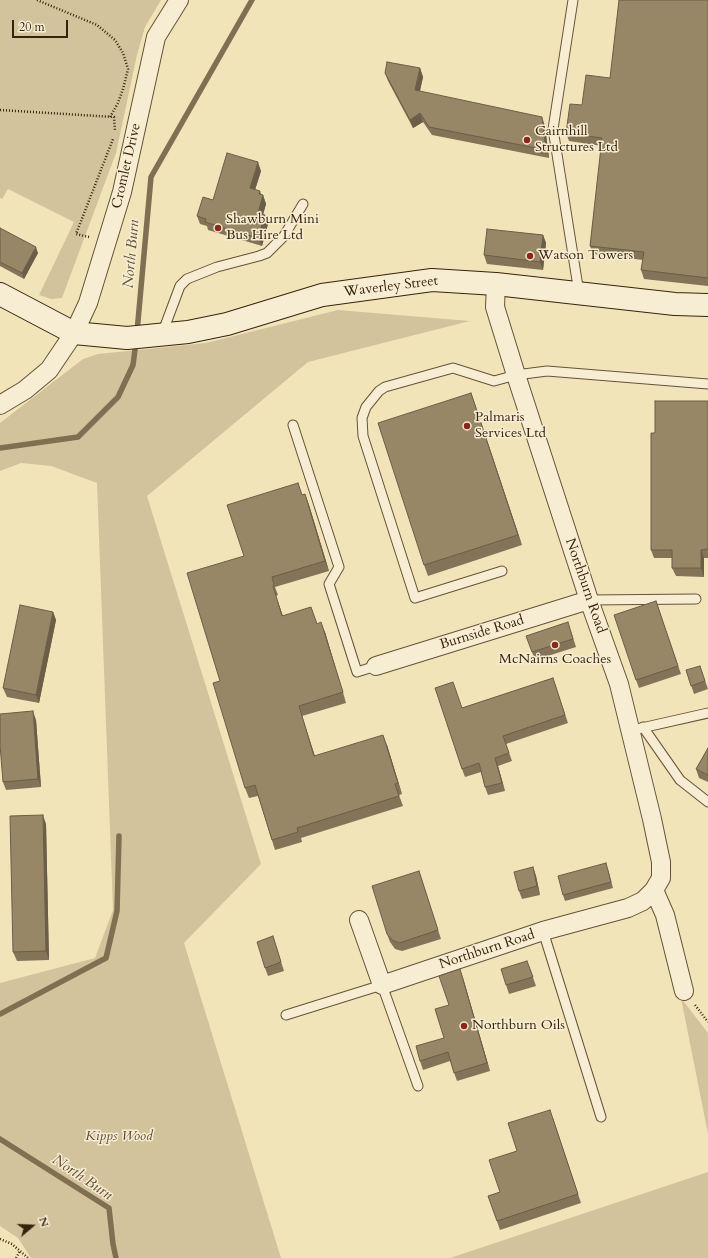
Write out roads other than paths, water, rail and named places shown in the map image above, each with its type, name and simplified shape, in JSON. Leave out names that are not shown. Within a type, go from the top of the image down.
[{"type":"main road","name":"Waverley Street","points":[[74,333],[144,337],[188,332],[227,324],[322,295],[432,280],[496,284],[675,304],[708,306]]},
{"type":"main road","points":[[0,294],[74,333]]},
{"type":"street","name":"Cromlet Drive","points":[[0,405],[25,390],[49,370],[74,333],[88,303],[122,192],[156,37],[179,0]]},
{"type":"street","name":"Northburn Road","points":[[382,984],[543,931],[628,908],[643,901],[654,890],[661,878],[661,862],[636,729],[589,600],[516,375],[495,307],[496,284]]},
{"type":"street","name":"Burnside Road","points":[[376,666],[589,600]]},
{"type":"street","points":[[654,890],[665,915],[684,991]]},
{"type":"street","points":[[359,920],[382,984]]},
{"type":"lane","points":[[573,0],[553,129],[579,293]]},
{"type":"lane","points":[[144,337],[180,286],[187,279],[217,267],[267,253],[284,236],[303,204]]},
{"type":"lane","points":[[502,571],[415,598],[363,436],[362,418],[366,407],[379,391],[385,387],[452,368],[494,381],[516,375],[547,371],[708,384]]},
{"type":"lane","points":[[293,425],[339,567],[330,584],[357,672],[376,666]]},
{"type":"lane","points":[[589,600],[696,598]]},
{"type":"lane","points":[[708,713],[636,729],[680,780],[708,802]]},
{"type":"lane","points":[[543,931],[601,1117]]},
{"type":"lane","points":[[286,1015],[382,984],[418,1086]]},
{"type":"waterway","name":"North Burn","points":[[137,332],[151,177],[252,0]]},
{"type":"waterway","name":"North Burn","points":[[0,448],[78,437],[118,397],[133,365],[136,342]]},
{"type":"waterway","points":[[0,1014],[106,958],[117,911],[119,836]]},
{"type":"waterway","name":"North Burn","points":[[0,1139],[109,1208],[116,1258]]},
{"type":"place","name":"Cairnhill Structures Ltd","points":[[527,140]]},
{"type":"place","name":"Shawburn Mini Bus Hire Ltd","points":[[218,228]]},
{"type":"place","name":"Watson Towers","points":[[530,256]]},
{"type":"place","name":"Palmaris Services Ltd","points":[[467,426]]},
{"type":"place","name":"McNairns Coaches","points":[[555,645]]},
{"type":"place","name":"Northburn Oils","points":[[464,1026]]},
{"type":"park label","name":"Kipps Wood","points":[[119,1137]]}]
